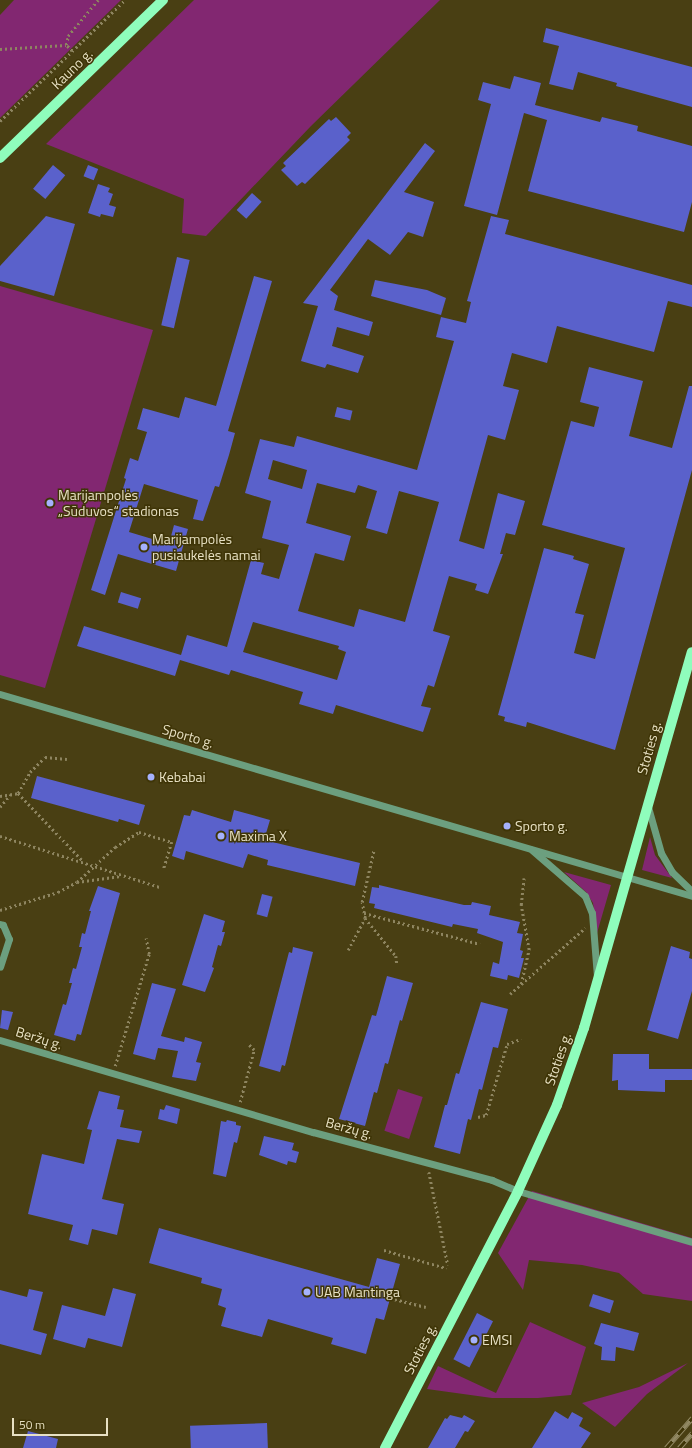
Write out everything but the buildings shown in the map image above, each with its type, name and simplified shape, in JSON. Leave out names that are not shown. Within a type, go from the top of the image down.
[{"type":"main road","name":"Kauno g.","points":[[0,158],[163,0]]},
{"type":"main road","name":"Stoties g.","points":[[385,1448],[518,1191],[557,1105],[598,978],[692,652]]},
{"type":"street","name":"Sporto g.","points":[[0,694],[529,847],[627,878],[692,896]]},
{"type":"street","points":[[647,805],[661,853],[672,872],[692,891]]},
{"type":"street","points":[[529,847],[585,896],[593,921],[598,978]]},
{"type":"street","points":[[0,924],[3,925],[9,939],[0,967]]},
{"type":"street","name":"Beržų g.","points":[[0,1040],[238,1111],[492,1180],[518,1191],[692,1242]]},
{"type":"path","points":[[66,45],[68,36],[98,0]]},
{"type":"path","points":[[1,119],[125,0]]},
{"type":"path","points":[[0,49],[66,45],[72,51]]},
{"type":"path","points":[[0,796],[18,793],[30,772],[45,757],[67,759]]},
{"type":"path","points":[[18,793],[84,862]]},
{"type":"path","points":[[0,807],[11,795]]},
{"type":"path","points":[[0,910],[58,892],[76,882],[93,865],[139,832],[172,842],[164,869]]},
{"type":"path","points":[[0,836],[160,887]]},
{"type":"path","points":[[374,849],[362,902],[364,913],[365,918],[396,956],[397,964]]},
{"type":"path","points":[[76,882],[102,877],[124,876]]},
{"type":"path","points":[[521,984],[529,950],[521,906],[524,878]]},
{"type":"path","points":[[364,913],[480,944]]},
{"type":"path","points":[[348,950],[365,918]]},
{"type":"path","points":[[510,994],[593,921]]},
{"type":"path","points":[[113,1074],[149,954],[146,938]]},
{"type":"path","points":[[478,1117],[486,1115],[507,1044],[521,1038]]},
{"type":"path","points":[[238,1111],[254,1050],[249,1045]]},
{"type":"path","points":[[384,1250],[447,1267],[427,1162]]},
{"type":"path","points":[[390,1298],[426,1307]]},
{"type":"shaded area","points":[[14,0],[121,0],[0,118],[0,15]]},
{"type":"shaded area","points":[[194,0],[440,0],[311,126],[206,236],[182,233],[184,199],[46,144]]},
{"type":"shaded area","name":"Marijampolės „Sūduvos“ stadionas","points":[[0,286],[153,330],[45,688],[0,675]]},
{"type":"shaded area","points":[[650,837],[655,855],[672,878],[642,870]]},
{"type":"shaded area","points":[[564,872],[611,885],[597,933],[593,903],[586,892]]},
{"type":"shaded area","points":[[398,1089],[423,1097],[409,1139],[384,1131]]},
{"type":"shaded area","points":[[532,1191],[692,1238],[692,1301],[643,1294],[619,1273],[582,1265],[529,1260],[523,1290],[498,1253]]},
{"type":"shaded area","points":[[530,1322],[586,1347],[571,1395],[538,1398],[492,1398],[427,1389],[438,1366],[496,1393]]},
{"type":"shaded area","points":[[688,1363],[647,1394],[615,1427],[582,1403],[639,1387]]},
{"type":"railway","points":[[666,1448],[692,1418]]},
{"type":"railway","points":[[679,1448],[692,1433]]},
{"type":"place","name":"Marijampolės „Sūduvos“ stadionas","points":[[50,503]]},
{"type":"place","name":"Marijampolės pusiaukelės namai","points":[[144,547]]},
{"type":"place","name":"Kebabai","points":[[151,777]]},
{"type":"place","name":"Sporto g.","points":[[507,826]]},
{"type":"place","name":"Maxima X","points":[[221,836]]},
{"type":"place","name":"UAB Mantinga","points":[[307,1292]]},
{"type":"place","name":"EMSI","points":[[474,1340]]}]
